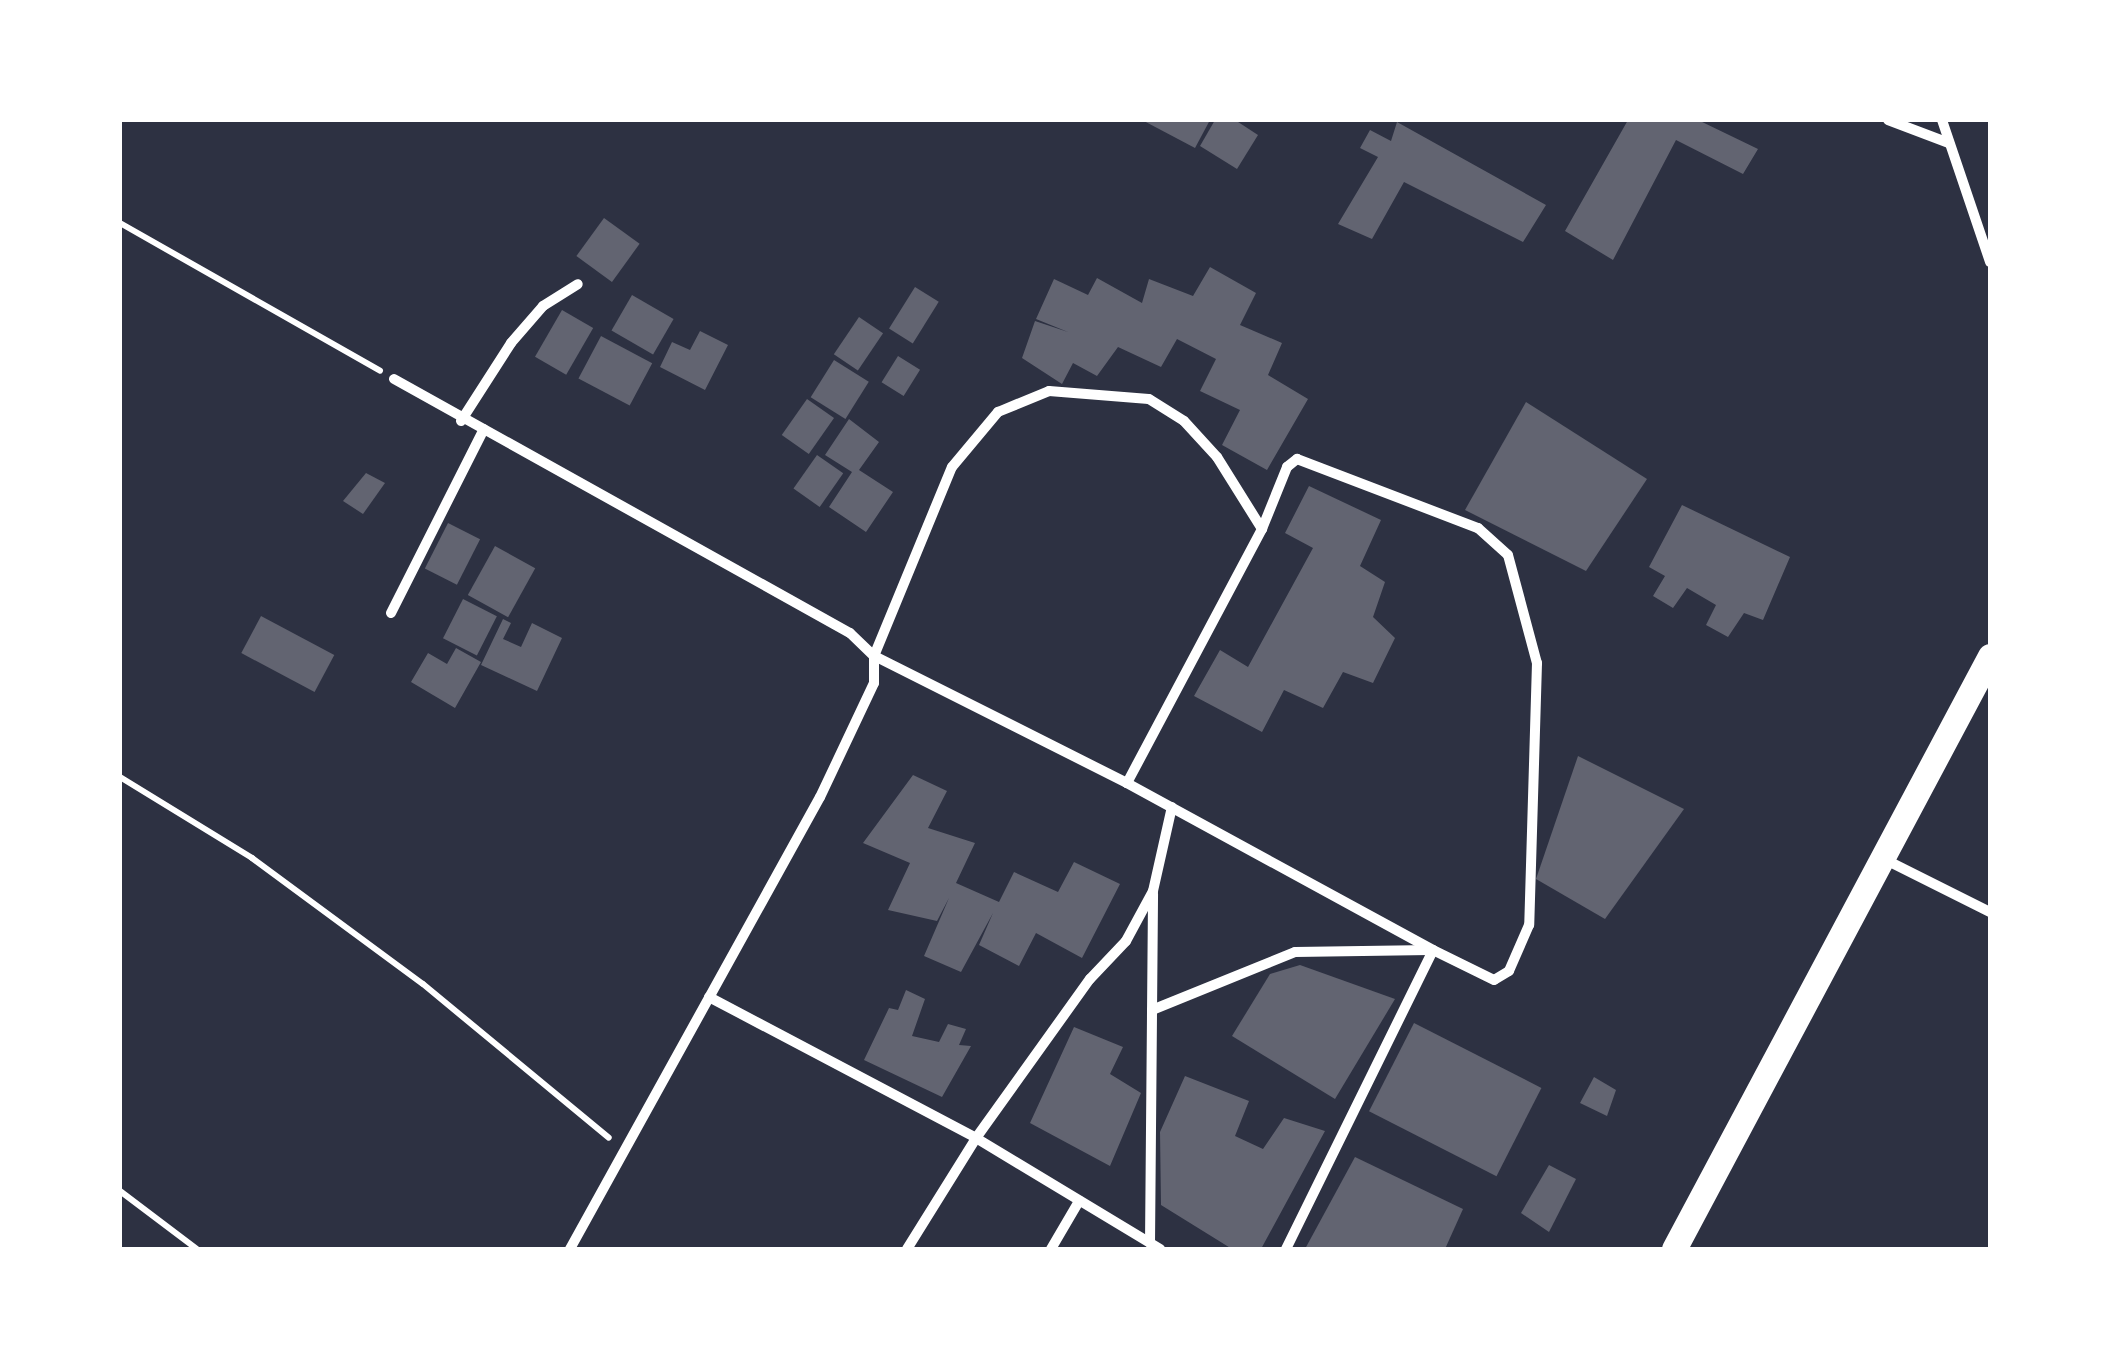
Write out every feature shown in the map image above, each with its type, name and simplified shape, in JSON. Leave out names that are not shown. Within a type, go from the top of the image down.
[{"type":"main road","points":[[1674,1249],[1987,669]]},
{"type":"street","points":[[1888,120],[1948,143]]},
{"type":"street","points":[[1942,120],[1990,262]]},
{"type":"street","points":[[461,421],[522,330],[543,306],[578,284]]},
{"type":"street","points":[[394,379],[461,421],[484,429],[850,633],[874,656],[1128,783],[1494,980],[1509,971],[1528,925],[1537,663],[1508,554],[1478,528],[1297,459],[1128,783]]},
{"type":"street","points":[[570,1249],[820,797],[874,682],[874,656],[952,467],[998,412],[1049,391],[1149,398],[1184,421],[1217,457],[1262,529]]},
{"type":"street","points":[[391,613],[484,429]]},
{"type":"street","points":[[1155,1246],[1152,891],[1172,807]]},
{"type":"street","points":[[1882,858],[1990,912]]},
{"type":"street","points":[[907,1249],[976,1138],[1090,979],[1126,942],[1152,891]]},
{"type":"street","points":[[1152,1010],[1295,952],[1433,950]]},
{"type":"street","points":[[1286,1249],[1433,950]]},
{"type":"street","points":[[709,997],[976,1138],[1155,1246]]},
{"type":"street","points":[[1051,1249],[1079,1201]]},
{"type":"path","points":[[120,223],[394,379]]},
{"type":"path","points":[[120,778],[252,858],[408,972],[624,1150]]},
{"type":"path","points":[[120,1191],[197,1249]]},
{"type":"building","points":[[1142,120],[1210,120],[1195,148]]},
{"type":"building","points":[[1215,120],[1235,120],[1258,135],[1237,169],[1200,146]]},
{"type":"building","points":[[1628,120],[1698,120],[1758,149],[1743,174],[1676,140],[1613,260],[1565,231]]},
{"type":"building","points":[[1397,122],[1546,205],[1523,242],[1404,182],[1372,239],[1338,224],[1378,157],[1360,148],[1370,130],[1391,141]]},
{"type":"building","points":[[604,218],[640,244],[612,282],[576,256]]},
{"type":"building","points":[[1210,267],[1256,293],[1240,325],[1282,343],[1268,375],[1308,399],[1267,470],[1222,445],[1240,410],[1200,391],[1216,359],[1177,339],[1161,367],[1118,347],[1097,376],[1073,363],[1062,384],[1022,358],[1035,321],[1068,332],[1036,319],[1054,279],[1088,295],[1097,278],[1142,303],[1149,279],[1193,296]]},
{"type":"building","points":[[915,287],[939,302],[913,343],[889,329]]},
{"type":"building","points":[[632,295],[674,319],[653,355],[612,331]]},
{"type":"building","points":[[562,310],[593,328],[566,375],[535,357]]},
{"type":"building","points":[[859,317],[883,333],[858,371],[834,354]]},
{"type":"building","points":[[700,331],[728,345],[705,390],[660,367],[672,342],[690,350]]},
{"type":"building","points":[[601,336],[652,363],[630,406],[578,378]]},
{"type":"building","points":[[898,356],[920,370],[904,396],[882,382]]},
{"type":"building","points":[[834,360],[869,382],[845,419],[811,397]]},
{"type":"building","points":[[807,399],[834,418],[809,454],[782,435]]},
{"type":"building","points":[[1526,402],[1647,479],[1586,571],[1465,510]]},
{"type":"building","points":[[849,419],[879,442],[859,470],[893,492],[866,532],[829,507],[852,472],[825,455]]},
{"type":"building","points":[[817,455],[843,473],[820,507],[793,489]]},
{"type":"building","points":[[366,473],[385,483],[363,514],[343,501]]},
{"type":"building","points":[[1309,486],[1381,520],[1360,566],[1385,582],[1373,617],[1395,638],[1373,683],[1343,672],[1323,708],[1284,690],[1262,732],[1194,696],[1220,650],[1248,667],[1313,548],[1285,533]]},
{"type":"building","points":[[1682,505],[1790,557],[1763,620],[1744,613],[1728,637],[1706,625],[1716,605],[1687,588],[1673,608],[1653,596],[1665,576],[1649,567]]},
{"type":"building","points":[[448,523],[480,539],[457,585],[425,568]]},
{"type":"building","points":[[495,546],[535,568],[508,617],[468,595]]},
{"type":"building","points":[[463,599],[497,616],[477,655],[443,638]]},
{"type":"building","points":[[261,616],[334,655],[315,692],[241,653]]},
{"type":"building","points":[[503,619],[511,623],[503,639],[521,647],[532,623],[562,638],[537,691],[481,665]]},
{"type":"building","points":[[456,648],[481,662],[455,708],[411,682],[428,653],[447,664]]},
{"type":"building","points":[[1578,756],[1684,809],[1605,919],[1536,879]]},
{"type":"building","points":[[913,775],[947,791],[928,828],[975,843],[956,883],[999,902],[1014,872],[1058,892],[1074,862],[1120,884],[1082,958],[1036,933],[1019,966],[979,945],[993,913],[961,972],[924,956],[949,898],[937,921],[888,910],[910,863],[863,843]]},
{"type":"building","points":[[1300,965],[1395,999],[1335,1099],[1232,1036],[1270,974]]},
{"type":"building","points":[[906,990],[925,999],[912,1036],[939,1042],[948,1024],[966,1029],[959,1045],[971,1046],[942,1097],[864,1060],[889,1008],[898,1010]]},
{"type":"building","points":[[1414,1023],[1541,1088],[1496,1176],[1369,1111]]},
{"type":"building","points":[[1074,1027],[1123,1047],[1110,1074],[1141,1093],[1110,1166],[1030,1123]]},
{"type":"building","points":[[1185,1076],[1249,1101],[1235,1136],[1263,1149],[1284,1118],[1325,1131],[1261,1249],[1232,1249],[1161,1205],[1160,1132]]},
{"type":"building","points":[[1594,1077],[1616,1090],[1607,1116],[1580,1103]]},
{"type":"building","points":[[1355,1157],[1463,1209],[1445,1249],[1305,1249]]},
{"type":"building","points":[[1549,1165],[1576,1179],[1549,1232],[1521,1213]]}]
